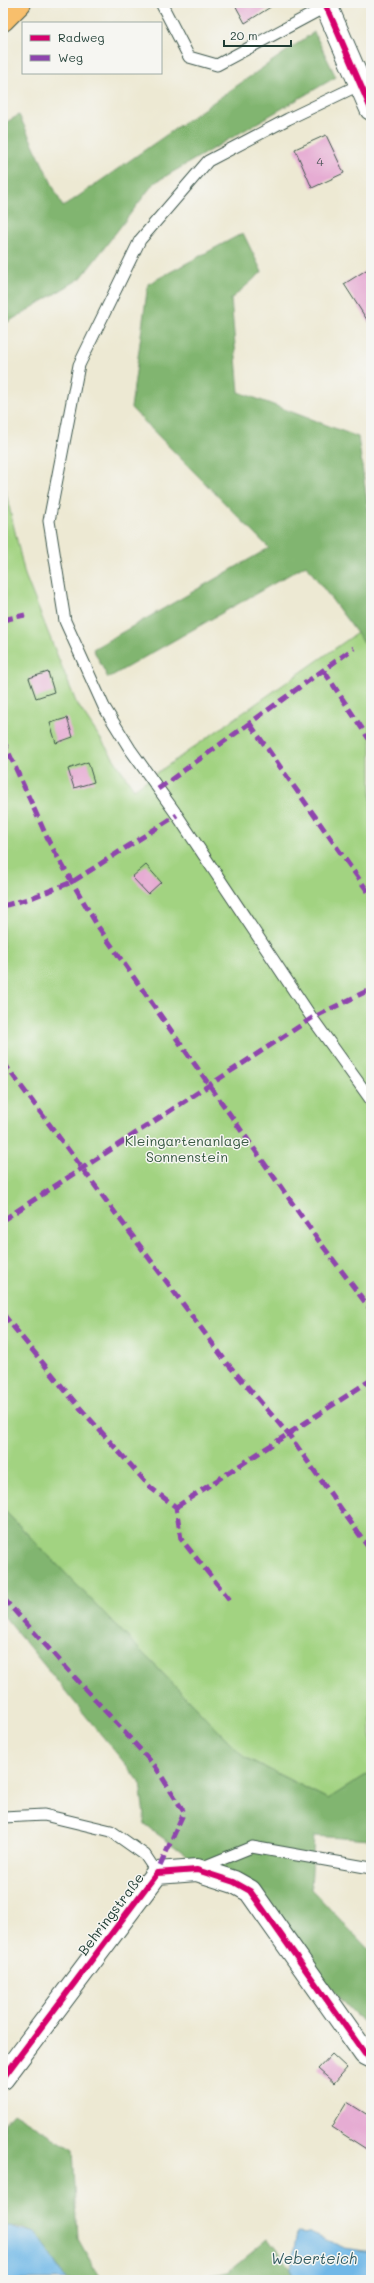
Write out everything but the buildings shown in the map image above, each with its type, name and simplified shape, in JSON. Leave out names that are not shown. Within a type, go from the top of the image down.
[{"type":"main road","points":[[3,20],[20,3]]},
{"type":"street","points":[[326,5],[359,85],[371,109]]},
{"type":"street","name":"Behringstraße","points":[[3,2078],[157,1873],[197,1870],[234,1882],[250,1891],[365,2054],[371,2057]]},
{"type":"lane","points":[[161,3],[189,57],[217,65],[326,5]]},
{"type":"lane","points":[[359,85],[288,119],[208,161],[140,240],[79,365],[49,521],[65,621],[104,707],[130,749],[177,815],[312,1018],[371,1100]]},
{"type":"lane","points":[[3,1817],[44,1815],[111,1831],[145,1855],[157,1873]]},
{"type":"lane","points":[[197,1870],[252,1847],[371,1868]]},
{"type":"green space","points":[[314,32],[336,77],[154,183],[81,278],[3,325],[3,124],[19,115],[63,207]]},
{"type":"green space","points":[[243,233],[262,272],[231,299],[239,392],[358,437],[371,530],[371,652],[306,565],[108,678],[93,649],[269,548],[131,408],[148,284]]},
{"type":"green space","name":"Kleingartenanlage Sonnenstein","points":[[3,480],[25,575],[76,702],[134,789],[357,633],[371,652],[371,1772],[328,1799],[244,1757],[3,1509]]},
{"type":"green space","points":[[3,1509],[244,1757],[328,1799],[371,1772],[371,1840],[314,1836],[311,1889],[371,1952],[371,2031],[246,1898],[145,1825],[140,1782],[3,1615]]},
{"type":"green space","points":[[13,2113],[73,2150],[78,2239],[101,2280],[66,2280],[49,2251],[34,2234],[15,2226],[3,2227],[3,2124]]},
{"type":"green space","points":[[268,2239],[291,2268],[293,2280],[182,2280],[228,2272]]},
{"type":"water","points":[[9,2226],[35,2233],[50,2252],[66,2280],[3,2280],[3,2227]]},
{"type":"water","name":"Weberteich","points":[[297,2232],[310,2233],[345,2248],[371,2252],[371,2280],[293,2280],[291,2268]]},
{"type":"marked path","points":[[3,620],[25,615]]},
{"type":"marked path","points":[[158,789],[354,648]]},
{"type":"marked path","points":[[324,671],[371,742]]},
{"type":"marked path","points":[[250,724],[371,896]]},
{"type":"marked path","points":[[3,740],[49,842],[97,925],[316,1237],[371,1310]]},
{"type":"marked path","points":[[3,906],[31,898],[72,882],[177,815]]},
{"type":"marked path","points":[[3,1220],[312,1018],[371,989]]},
{"type":"marked path","points":[[3,1062],[227,1363],[289,1435],[371,1551]]},
{"type":"marked path","points":[[3,1314],[73,1400],[151,1488],[176,1507],[181,1539],[230,1600]]},
{"type":"marked path","points":[[176,1507],[371,1380]]},
{"type":"marked path","points":[[3,1598],[155,1766],[184,1812],[157,1873]]},
{"type":"cycle path","points":[[325,3],[371,109]]},
{"type":"cycle path","points":[[3,2078],[157,1873],[197,1870],[234,1882],[250,1891],[365,2054],[371,2057]]}]
